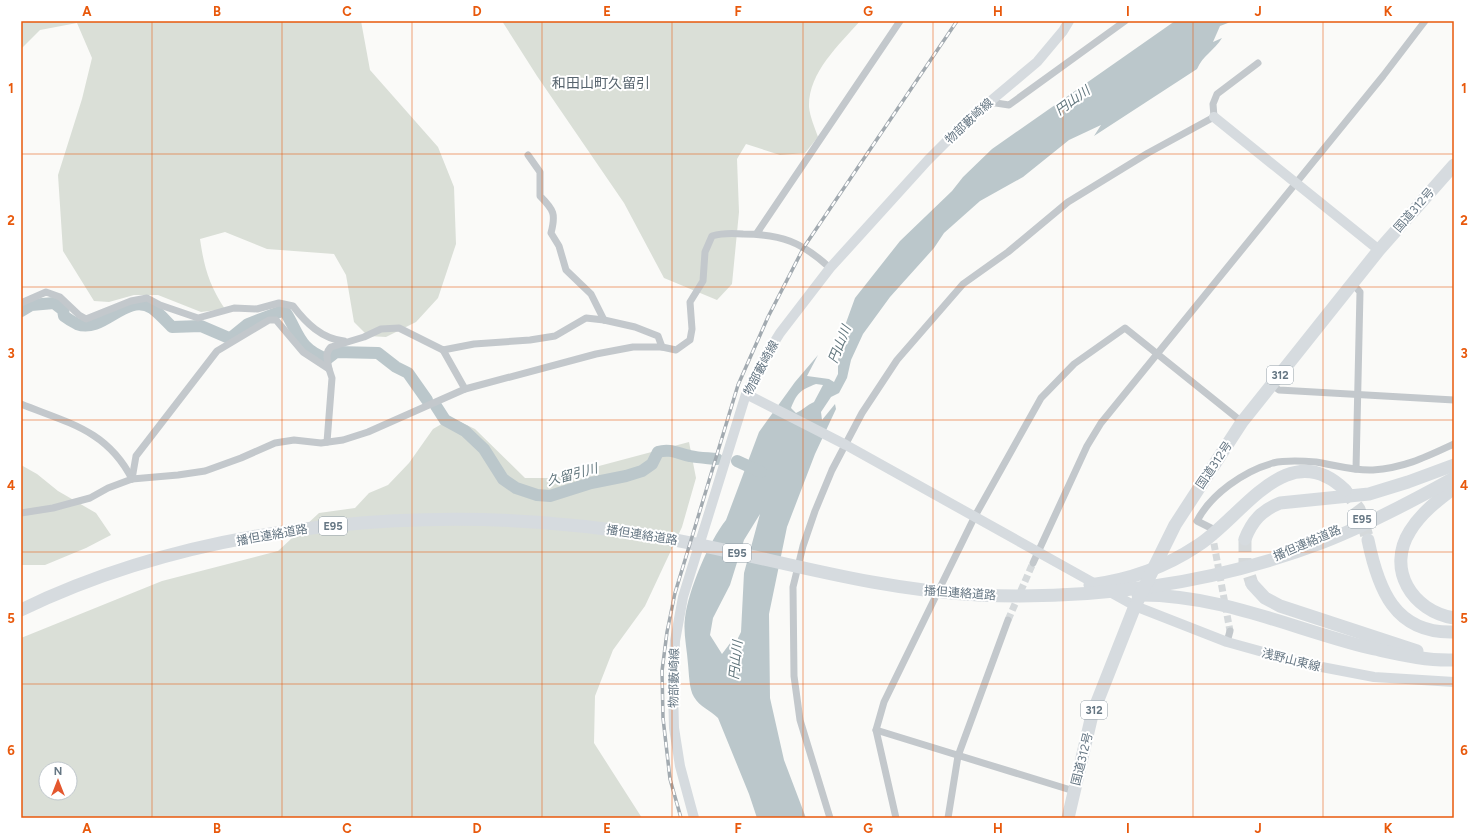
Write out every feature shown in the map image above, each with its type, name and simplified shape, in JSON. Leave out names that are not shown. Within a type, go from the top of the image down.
[{"type":"highway","name":"国道312号","points":[[1068,818],[1092,715],[1135,606],[1175,524],[1242,422],[1379,250],[1454,165]]},
{"type":"highway","points":[[1245,539],[1257,517],[1272,506],[1280,503],[1369,494],[1408,482],[1454,465]]},
{"type":"highway","name":"播但連絡道路","points":[[1267,560],[1341,529],[1454,470]]},
{"type":"highway","points":[[1077,593],[1135,576],[1179,558],[1210,537],[1257,493],[1279,477],[1295,473],[1319,474],[1334,480],[1345,490]]},
{"type":"highway","name":"播但連絡道路","points":[[21,610],[83,584],[169,556],[262,536],[318,528],[402,521],[490,520],[570,525],[656,536],[848,578],[946,593],[1030,596],[1171,590],[1322,543],[1416,499],[1454,478]]},
{"type":"highway","points":[[1454,488],[1431,507],[1416,523],[1406,538],[1401,562],[1407,586],[1416,600],[1436,613],[1454,618]]},
{"type":"highway","points":[[1368,540],[1379,584],[1394,608],[1419,625],[1439,631],[1454,632]]},
{"type":"highway","points":[[1252,584],[1265,598],[1290,610],[1429,655],[1454,659]]},
{"type":"highway","points":[[1171,590],[1333,638],[1398,654],[1426,659],[1454,659]]},
{"type":"main road","name":"物部藪崎線","points":[[694,818],[680,766],[674,728],[673,689],[675,641],[683,597],[746,394],[764,359],[780,333],[830,268],[928,160],[989,102],[1037,62],[1063,31],[1069,21]]},
{"type":"main road","points":[[1214,117],[1379,250]]},
{"type":"main road","name":"浅野山東線","points":[[746,394],[765,402],[843,443],[1135,606],[1227,642],[1298,662],[1347,673],[1374,677],[1454,682]]},
{"type":"street","points":[[757,233],[900,21]]},
{"type":"street","points":[[989,102],[1009,104],[1125,21]]},
{"type":"street","points":[[1033,562],[1087,446],[1101,423],[1383,76],[1425,21]]},
{"type":"street","points":[[830,818],[800,720],[794,676],[793,587],[802,546],[815,510],[843,443],[897,360],[963,284],[1008,252],[1068,202],[1148,153],[1214,117],[1213,104],[1216,94],[1258,63]]},
{"type":"street","points":[[528,154],[540,172],[540,196],[550,206],[555,217],[551,233],[559,246],[562,261],[566,270],[591,294],[604,320]]},
{"type":"street","points":[[21,513],[53,508],[90,498],[108,488],[132,479],[205,471],[241,458],[275,443],[294,440],[328,442],[343,440],[368,432],[465,389],[596,354],[633,347],[662,347],[676,350],[690,340],[692,329],[690,302],[703,281],[705,252],[712,236],[721,233],[757,233],[781,238],[796,243],[816,255],[830,268]]},
{"type":"street","points":[[1353,284],[1360,292],[1356,469]]},
{"type":"street","points":[[21,303],[46,292],[60,297],[79,315],[86,318],[131,301],[147,298],[160,305],[198,318],[234,308],[257,309],[279,303],[293,306],[306,322],[320,333],[339,341],[349,342]]},
{"type":"street","points":[[443,350],[474,344],[530,340],[555,336],[586,318],[604,320],[635,327],[658,336],[662,347]]},
{"type":"street","points":[[132,479],[136,456],[217,351],[270,320],[276,320],[303,352],[328,363]]},
{"type":"street","points":[[328,442],[332,378],[328,363],[328,350],[331,347],[349,342],[381,329],[399,328],[443,350],[465,389]]},
{"type":"street","points":[[896,818],[876,730],[884,702],[975,516],[1041,398],[1074,364],[1126,328],[1242,422]]},
{"type":"street","points":[[1272,385],[1279,390],[1454,400]]},
{"type":"street","points":[[21,404],[76,425],[94,436],[113,450],[132,479]]},
{"type":"street","points":[[1211,528],[1197,521],[1201,514],[1227,488],[1240,478],[1274,463],[1315,462],[1356,469],[1372,470],[1401,467],[1454,444]]},
{"type":"street","points":[[948,818],[958,756],[1008,620]]},
{"type":"street","points":[[1227,642],[1230,631]]},
{"type":"street","points":[[876,730],[1074,791]]},
{"type":"shaded area","points":[[21,21],[361,21],[370,70],[438,147],[454,187],[456,244],[438,298],[416,322],[386,337],[368,336],[354,322],[346,275],[334,254],[267,249],[225,232],[200,239],[208,276],[225,309],[201,312],[158,295],[134,295],[109,302],[94,301],[63,251],[58,175],[82,99],[92,58],[77,23],[40,30],[21,49]]},
{"type":"shaded area","points":[[502,21],[860,21],[826,60],[814,83],[810,95],[809,107],[811,119],[818,137],[805,153],[780,155],[746,144],[737,159],[739,212],[732,284],[717,300],[664,278],[624,203],[537,76]]},
{"type":"shaded area","points":[[452,418],[475,429],[525,478],[554,478],[689,442],[696,478],[682,527],[645,606],[613,650],[595,696],[594,743],[642,818],[21,818],[21,638],[162,581],[278,551],[319,513],[355,508],[369,493],[388,485],[409,463],[433,429]]},
{"type":"shaded area","points":[[21,465],[37,474],[58,491],[96,513],[111,535],[86,548],[45,565],[21,565]]},
{"type":"water","name":"円山川","points":[[1175,21],[1233,21],[1220,26],[1213,42],[1222,38],[1202,60],[1197,69],[1094,136],[1101,125],[1069,140],[1023,177],[980,201],[944,233],[934,248],[890,297],[863,334],[851,360],[847,378],[839,393],[831,397],[821,412],[822,420],[835,404],[836,409],[815,454],[787,527],[769,614],[770,698],[784,760],[806,818],[757,818],[749,794],[718,718],[699,703],[691,690],[684,629],[690,594],[706,553],[719,529],[726,520],[759,432],[795,382],[818,355],[807,376],[829,379],[834,382],[838,374],[838,360],[843,331],[855,298],[900,241],[952,191],[963,177],[992,149]],"holes":[[[816,384],[823,385],[814,402],[796,413],[791,408],[797,395],[806,388]],[[760,514],[744,573],[741,632],[738,638],[738,645],[731,642],[722,654],[710,635],[713,618],[730,585],[744,540]]]},
{"type":"waterway","name":"久留引川","points":[[21,311],[31,305],[54,303],[63,310],[64,316],[77,324],[87,326],[133,305],[142,305],[152,308],[172,327],[201,326],[229,338],[248,324],[282,311],[286,313],[297,334],[305,346],[311,351],[327,359],[336,352],[378,353],[396,367],[408,373],[427,400]]},
{"type":"waterway","name":"久留引川","points":[[436,406],[445,420],[465,431],[484,449],[503,479],[516,488],[537,495],[550,496],[591,483],[626,476],[642,471],[652,464],[658,452],[662,451],[670,451],[693,457],[717,459]]},
{"type":"waterway","name":"久留引川","points":[[737,461],[761,472]]},
{"type":"tunnel","points":[[1345,490],[1359,509],[1368,540]]},
{"type":"tunnel","points":[[1212,533],[1230,631]]},
{"type":"tunnel","points":[[1245,539],[1245,562],[1252,584]]},
{"type":"tunnel","points":[[1008,620],[1033,563]]},
{"type":"railway","points":[[681,818],[670,779],[663,718],[662,671],[667,632],[675,593],[738,385],[768,317],[804,247],[957,21]]},
{"type":"district","name":"和田山町久留引","points":[[601,83]]}]
